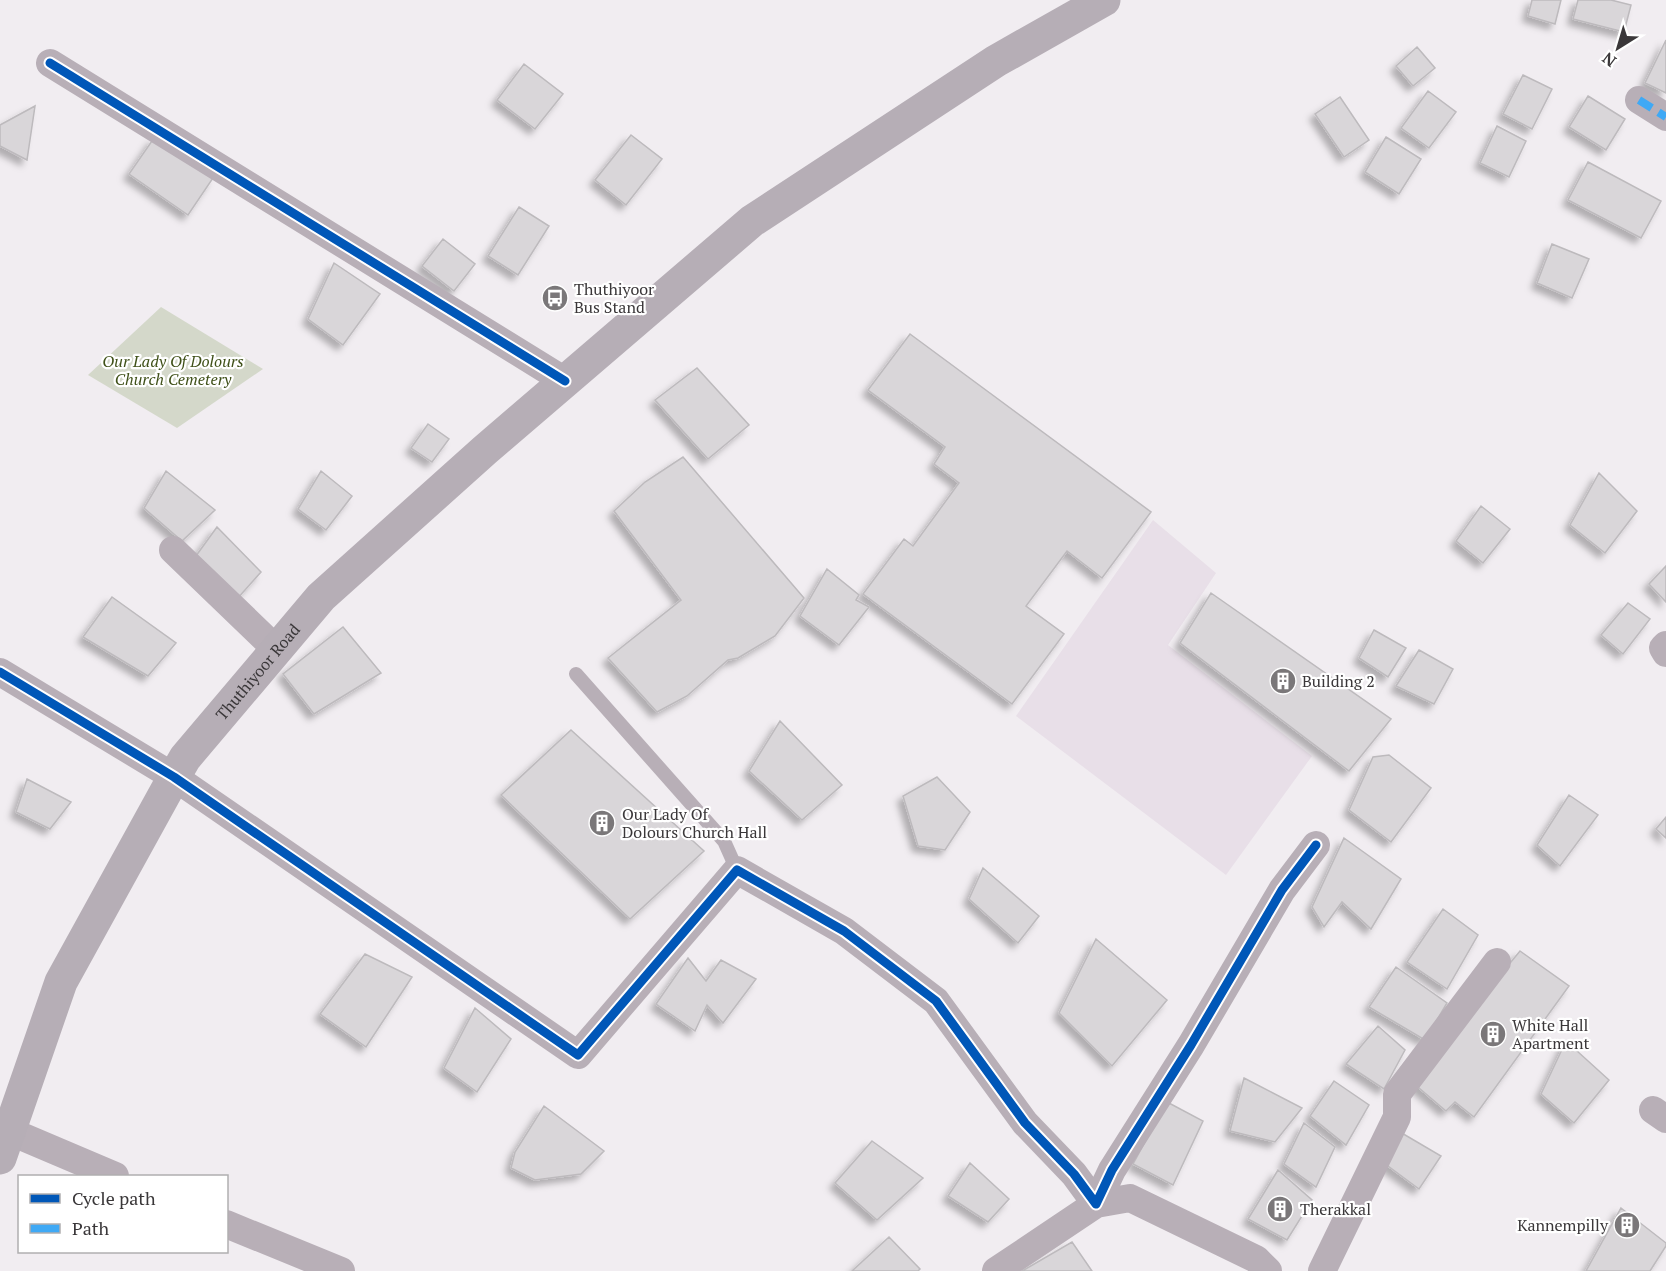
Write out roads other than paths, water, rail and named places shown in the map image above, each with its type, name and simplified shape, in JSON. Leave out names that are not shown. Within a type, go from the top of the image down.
[{"type":"main road","name":"Thuthiyoor Road","points":[[3,1149],[61,982],[174,777],[185,758],[321,597],[485,450],[664,294],[752,221],[996,61],[1104,0]]},
{"type":"street","points":[[50,63],[565,381]]},
{"type":"street","points":[[1639,100],[1666,117]]},
{"type":"street","points":[[173,550],[276,649]]},
{"type":"street","points":[[1666,645],[1663,648],[1666,653]]},
{"type":"street","points":[[0,672],[174,777],[578,1055],[736,870],[844,931],[936,1001],[1025,1123],[1074,1174],[1096,1204]]},
{"type":"street","points":[[1096,1204],[1112,1170],[1191,1045],[1282,890],[1316,845]]},
{"type":"street","points":[[1322,1271],[1396,1117],[1397,1094],[1497,962]]},
{"type":"street","points":[[3,1149],[111,1175]]},
{"type":"street","points":[[996,1271],[1096,1204],[1130,1198],[1256,1259],[1268,1271]]},
{"type":"street","points":[[228,1225],[342,1271]]},
{"type":"lane","points":[[576,674],[724,841],[736,870]]},
{"type":"place","name":"Thuthiyoor Bus Stand","points":[[555,298]]},
{"type":"place","name":"Building 2","points":[[1283,681]]},
{"type":"place","name":"Our Lady Of Dolours Church Hall","points":[[602,823]]},
{"type":"place","name":"White Hall Apartment","points":[[1493,1034]]},
{"type":"place","name":"Therakkal","points":[[1280,1209]]},
{"type":"place","name":"Kannempilly","points":[[1627,1225]]},
{"type":"park label","name":"Our Lady Of Dolours Church Cemetery","points":[[173,370]]}]
